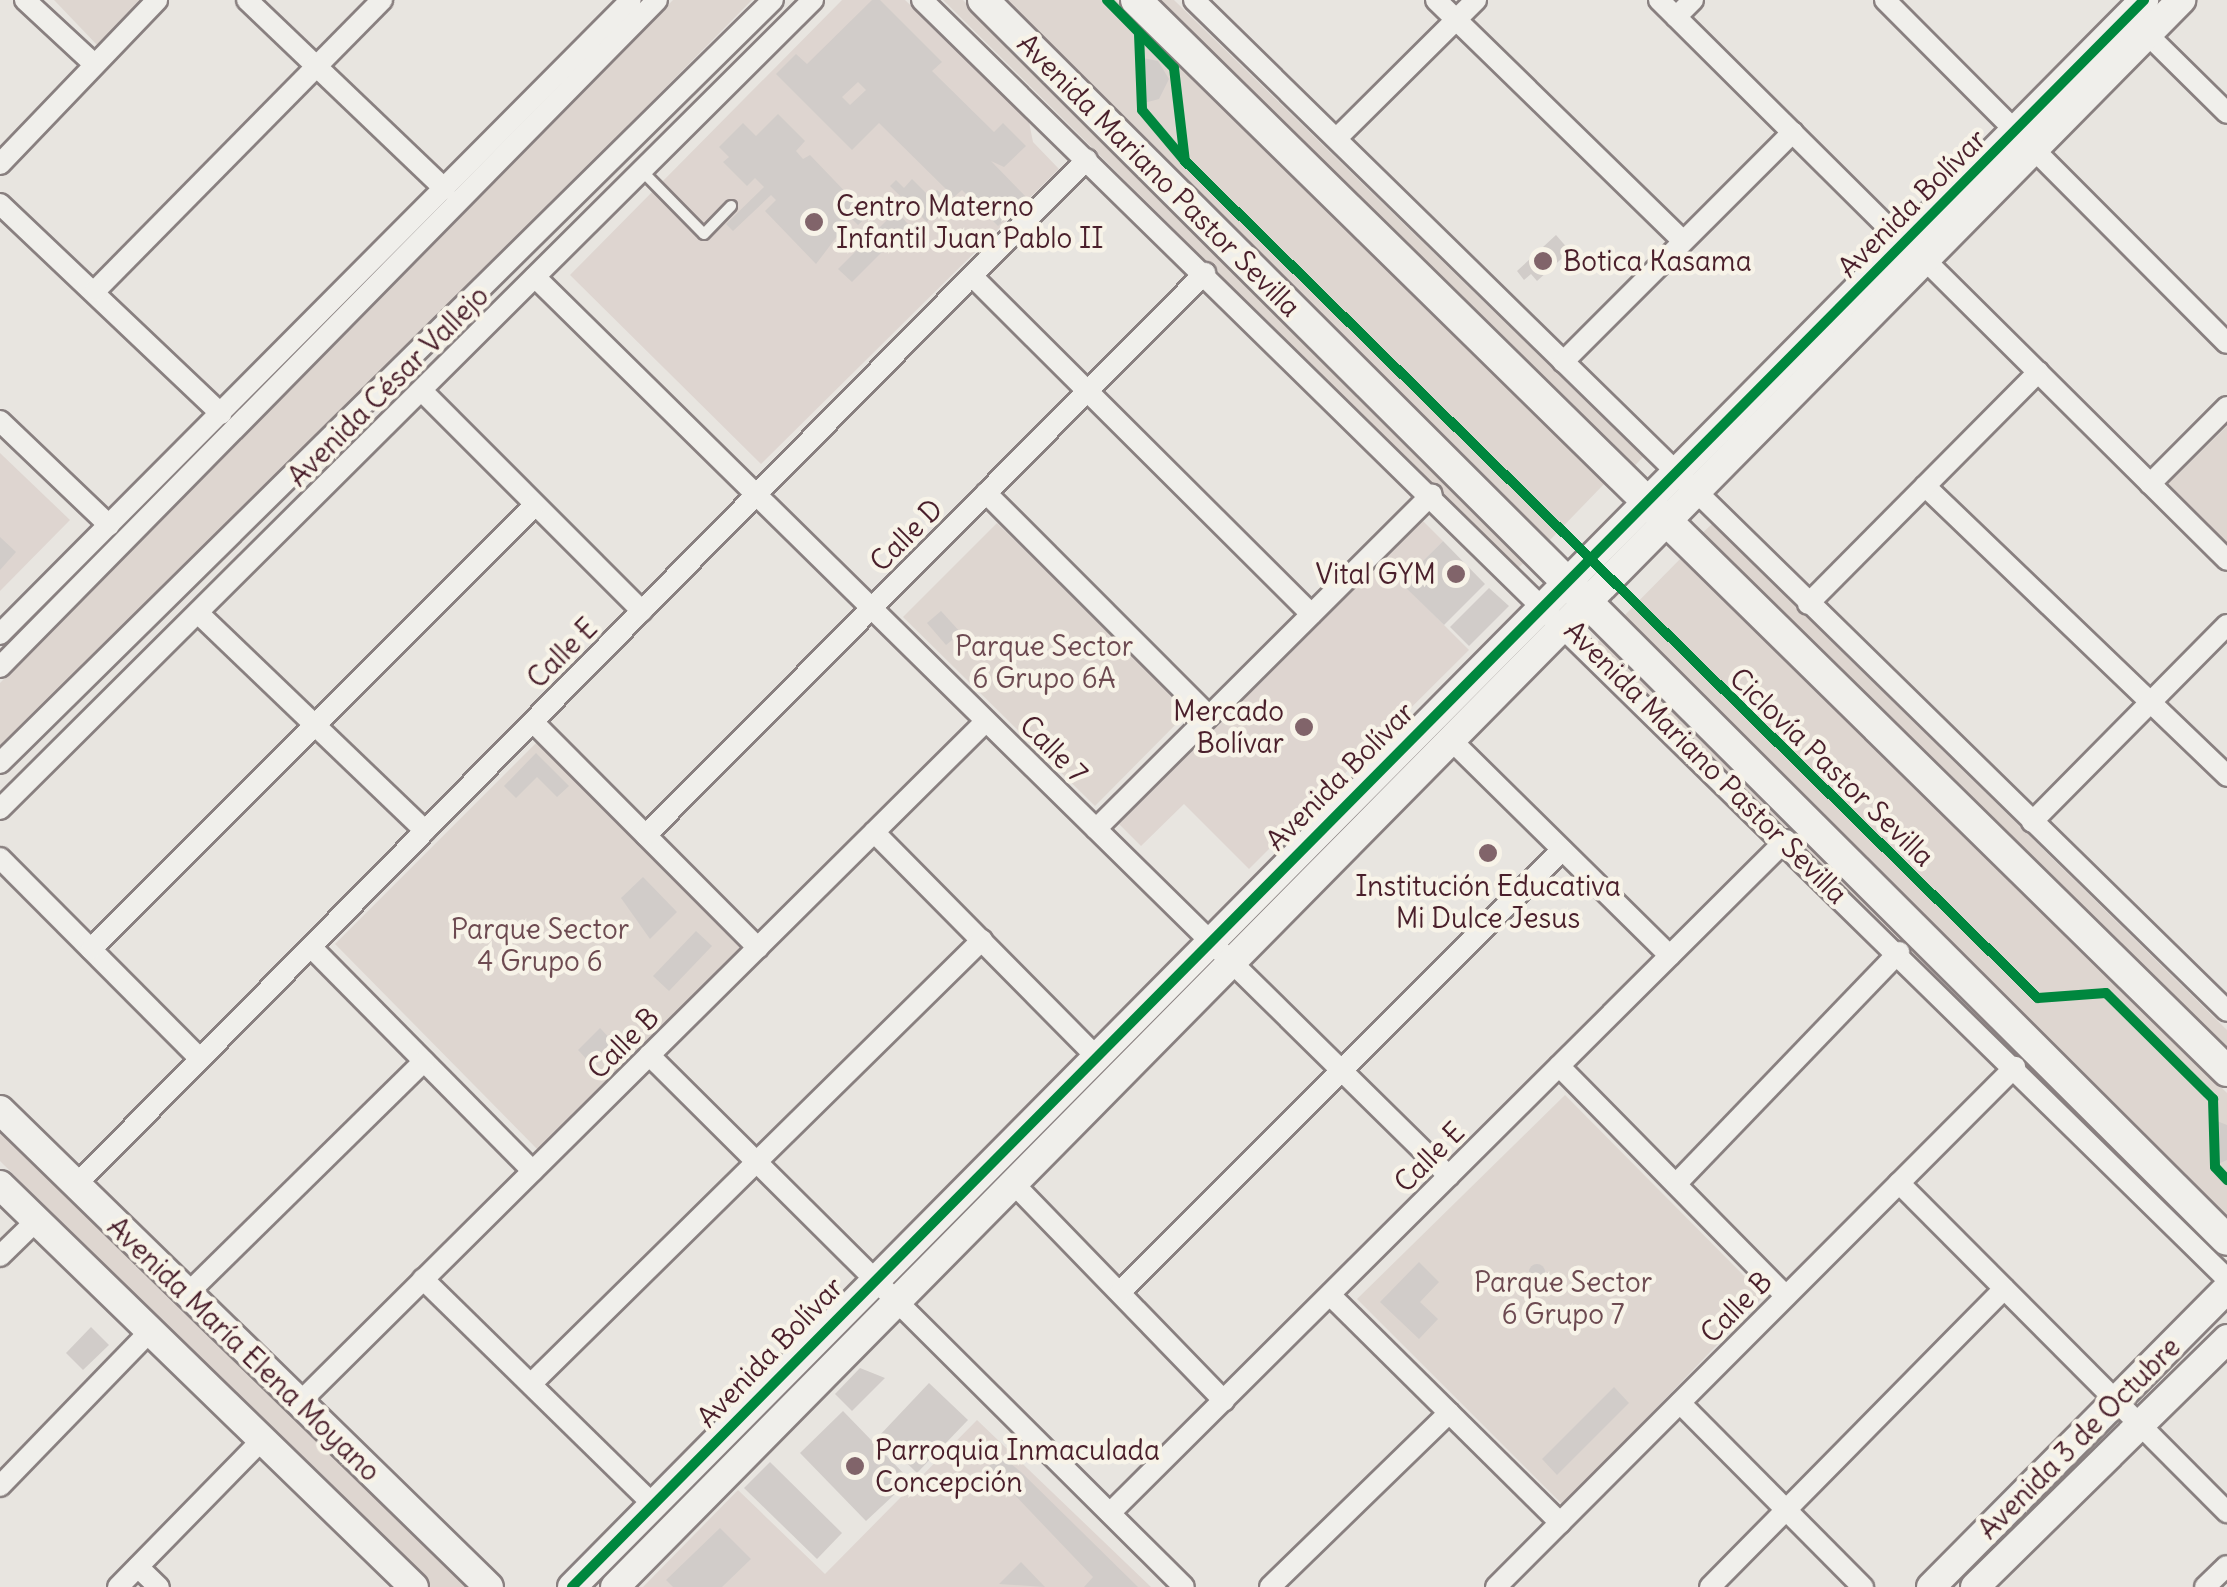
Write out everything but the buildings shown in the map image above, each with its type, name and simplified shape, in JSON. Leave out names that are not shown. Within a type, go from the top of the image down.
[{"type":"main road","name":"Avenida Mariano Pastor Sevilla","points":[[983,0],[2227,1240]]},
{"type":"main road","points":[[1136,0],[2227,1071]]},
{"type":"street","points":[[25,0],[92,62]]},
{"type":"street","points":[[0,164],[92,62],[157,0]]},
{"type":"street","points":[[247,0],[446,189]]},
{"type":"street","points":[[94,291],[382,0]]},
{"type":"street","points":[[0,634],[631,0]]},
{"type":"street","points":[[0,667],[657,0]]},
{"type":"street","name":"Avenida César Vallejo","points":[[0,763],[773,0]]},
{"type":"street","name":"Avenida César Vallejo","points":[[0,810],[812,0]]},
{"type":"street","name":"Avenida Mariano Pastor Sevilla","points":[[922,0],[1565,623],[2227,1279]]},
{"type":"street","points":[[1194,0],[2227,1012]]},
{"type":"street","points":[[1436,0],[1683,241]]},
{"type":"street","points":[[1337,138],[1476,0]]},
{"type":"street","points":[[1659,0],[1904,243]]},
{"type":"street","points":[[1676,16],[1692,0]]},
{"type":"street","name":"Avenida Bolívar","points":[[1657,512],[1675,474],[2144,0]]},
{"type":"street","name":"Avenida Bolívar","points":[[572,1587],[873,1278],[1544,603],[1578,590],[1657,512],[1696,494],[2181,0]]},
{"type":"street","points":[[1899,5],[2016,130],[2227,343]]},
{"type":"street","points":[[2147,34],[2227,113]]},
{"type":"street","points":[[1563,362],[1792,132]]},
{"type":"street","name":"Calle E","points":[[76,1185],[1087,159]]},
{"type":"street","points":[[0,204],[221,414]]},
{"type":"street","points":[[1926,261],[2227,560]]},
{"type":"street","name":"Calle D","points":[[646,835],[1205,273]]},
{"type":"street","points":[[972,276],[1311,614]]},
{"type":"street","name":"Calle 7","points":[[535,278],[1449,1176]]},
{"type":"street","points":[[1808,604],[2038,372]]},
{"type":"street","points":[[422,391],[642,611]]},
{"type":"street","points":[[2150,484],[2227,407]]},
{"type":"street","points":[[0,420],[109,526]]},
{"type":"street","points":[[1925,486],[2227,776]]},
{"type":"street","points":[[986,492],[1209,716]]},
{"type":"street","points":[[1096,829],[1432,494]]},
{"type":"street","points":[[91,949],[535,505]]},
{"type":"street","name":"Avenida Bolívar","points":[[615,1587],[894,1299],[1565,623],[1578,590]]},
{"type":"street","points":[[199,614],[425,831]]},
{"type":"street","points":[[2032,822],[2227,625]]},
{"type":"street","name":"Calle B","points":[[298,1404],[986,721]]},
{"type":"street","points":[[533,722],[758,948]]},
{"type":"street","points":[[1449,738],[1670,956]]},
{"type":"street","points":[[874,832],[1095,1055]]},
{"type":"street","name":"Calle E","points":[[1110,1514],[1786,840]]},
{"type":"street","points":[[1120,1292],[1562,850]]},
{"type":"street","points":[[0,858],[199,1058]]},
{"type":"street","points":[[531,1384],[982,940]]},
{"type":"street","points":[[310,947],[532,1171]]},
{"type":"street","points":[[1676,1184],[1899,952]]},
{"type":"street","points":[[649,1055],[1184,1587]]},
{"type":"street","points":[[187,1294],[424,1061]]},
{"type":"street","points":[[1559,1066],[1786,1296]]},
{"type":"street","name":"Calle B","points":[[1496,1587],[2015,1067]]},
{"type":"street","name":"Avenida María Elena Moyano","points":[[0,1110],[489,1587]]},
{"type":"street","points":[[1011,1181],[1224,1401]]},
{"type":"street","points":[[1899,1183],[2227,1512]]},
{"type":"street","name":"Avenida María Elena Moyano","points":[[0,1186],[414,1587]]},
{"type":"street","points":[[0,1256],[36,1221]]},
{"type":"street","points":[[423,1279],[654,1504]]},
{"type":"street","points":[[1710,1587],[2004,1289]]},
{"type":"street","name":"Avenida 3 de Octubre","points":[[1930,1587],[2227,1289]]},
{"type":"street","points":[[1330,1295],[1560,1522]]},
{"type":"street","points":[[0,1486],[150,1331]]},
{"type":"street","name":"Avenida 3 de Octubre","points":[[1975,1587],[2227,1339]]},
{"type":"street","points":[[1680,1402],[1863,1587]]},
{"type":"street","points":[[1270,1587],[1449,1413]]},
{"type":"street","points":[[118,1587],[262,1440]]},
{"type":"street","points":[[2206,1587],[2227,1566]]},
{"type":"street","points":[[138,1567],[158,1587]]},
{"type":"lane","points":[[642,171],[704,234],[731,206]]},
{"type":"shaded area","name":"Centro Materno Infantil Juan Pablo II","points":[[842,0],[905,0],[1028,117],[1033,142],[1059,169],[761,464],[570,275]]},
{"type":"shaded area","points":[[0,453],[70,520],[0,591]]},
{"type":"shaded area","name":"Mercado Bolívar","points":[[1423,521],[1443,541],[1402,583],[1469,650],[1249,869],[1184,804],[1141,846],[1119,824]]},
{"type":"shaded area","points":[[977,1420],[1151,1587],[643,1587],[738,1490],[825,1574]]},
{"type":"green space","points":[[54,0],[146,0],[99,47]]},
{"type":"green space","points":[[673,0],[752,0],[0,763],[0,683]]},
{"type":"green space","points":[[943,0],[963,0],[1528,559],[1517,569]]},
{"type":"green space","points":[[997,0],[1116,0],[1606,482],[1549,541]]},
{"type":"green space","points":[[1148,0],[1174,0],[1643,457],[1629,472]]},
{"type":"green space","points":[[2227,426],[2227,547],[2166,486]]},
{"type":"green space","name":"Parque Sector 6 Grupo 6A","points":[[997,523],[1189,711],[1095,806],[903,617]]},
{"type":"green space","points":[[1712,524],[2227,1030],[2227,1060],[1698,537]]},
{"type":"green space","points":[[1683,556],[2227,1093],[2227,1220],[1620,620]]},
{"type":"green space","points":[[1605,635],[2221,1249],[2212,1258],[1593,646]]},
{"type":"green space","name":"Parque Sector 4 Grupo 6","points":[[539,740],[746,946],[538,1150],[335,944]]},
{"type":"green space","name":"Parque Sector 6 Grupo 7","points":[[1565,1095],[1764,1296],[1563,1505],[1357,1299]]},
{"type":"green space","points":[[0,1123],[471,1587],[429,1587],[0,1161]]},
{"type":"cycle path","points":[[1107,0],[1174,68],[1185,161]]},
{"type":"cycle path","points":[[572,1587],[2144,0]]},
{"type":"cycle path","name":"Ciclovía Pastor Sevilla","points":[[1139,34],[1142,110],[1185,161],[2038,998],[2106,993],[2213,1099],[2215,1167],[2227,1180]]},
{"type":"place","name":"Centro Materno Infantil Juan Pablo II","points":[[814,222]]},
{"type":"place","name":"Botica Kasama","points":[[1543,261]]},
{"type":"place","name":"Vital GYM","points":[[1456,574]]},
{"type":"place","name":"Mercado Bolívar","points":[[1304,727]]},
{"type":"place","name":"Institución Educativa Mi Dulce Jesus","points":[[1488,853]]},
{"type":"place","name":"Parroquia Inmaculada Concepción","points":[[855,1466]]}]
